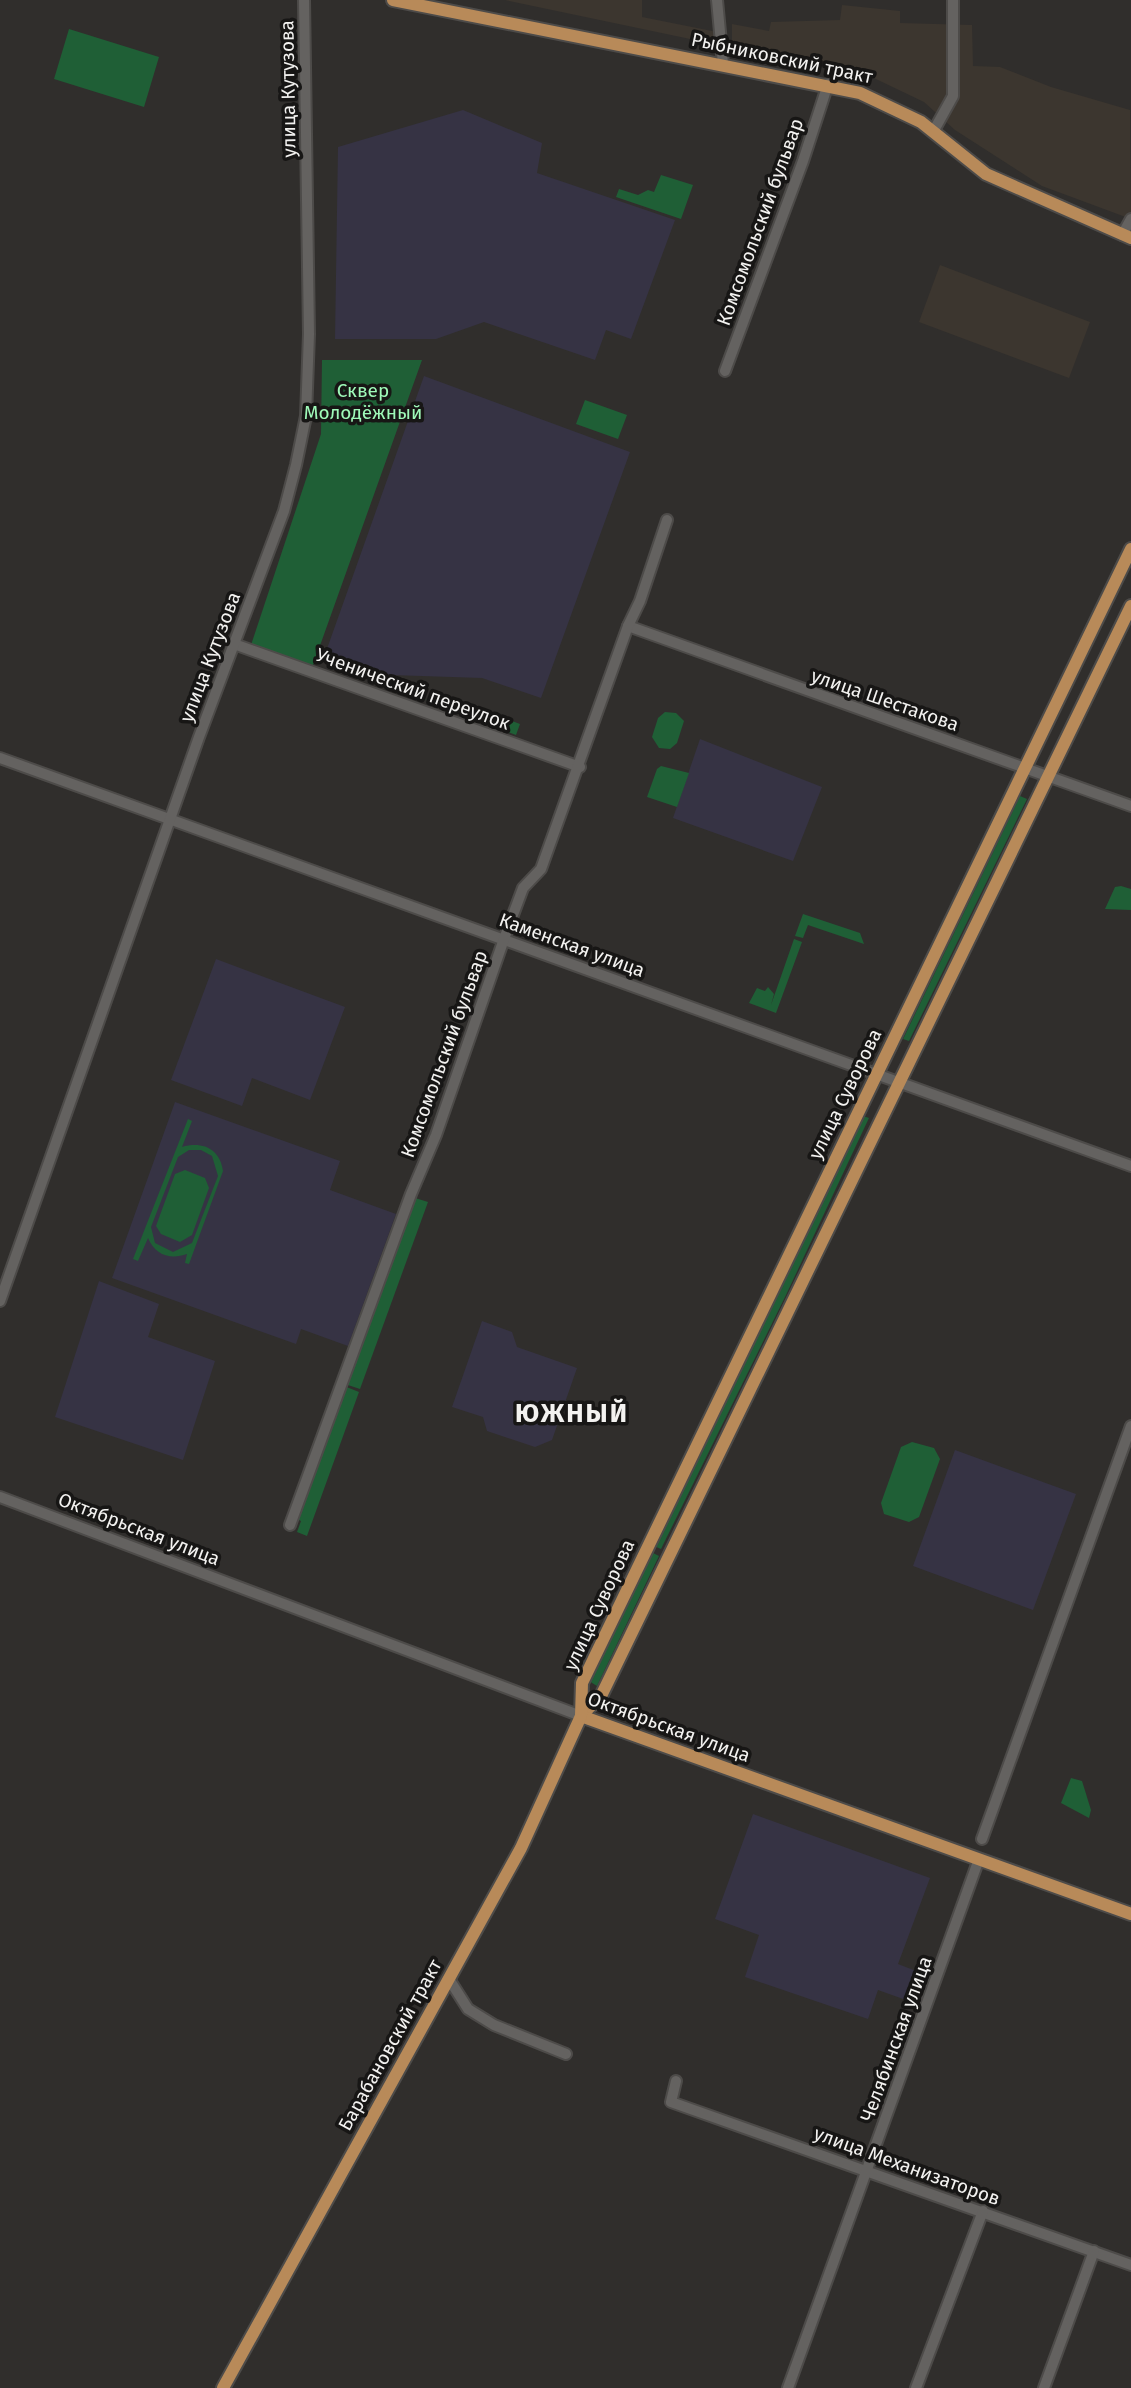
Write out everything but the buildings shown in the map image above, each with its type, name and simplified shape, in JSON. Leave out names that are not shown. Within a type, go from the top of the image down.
[{"type":"main road","name":"Рыбниковский тракт","points":[[393,0],[828,84],[888,103],[921,122],[986,174],[1126,236]]},
{"type":"main road","name":"улица Суворова","points":[[581,1716],[582,1683],[1131,550]]},
{"type":"main road","name":"улица Суворова","points":[[581,1716],[602,1693],[1131,606]]},
{"type":"main road","name":"Октябрьская улица","points":[[581,1716],[1131,1914]]},
{"type":"main road","name":"Барабановский тракт","points":[[223,2388],[521,1848],[581,1716]]},
{"type":"street","name":"улица Кутузова","points":[[0,1301],[284,511],[306,416],[309,321],[304,0]]},
{"type":"street","points":[[717,0],[723,64]]},
{"type":"street","points":[[933,132],[953,96],[953,0]]},
{"type":"street","name":"Комсомольский бульвар","points":[[725,371],[803,162],[828,84]]},
{"type":"street","points":[[1126,236],[1131,219]]},
{"type":"street","name":"Комсомольский бульвар","points":[[290,1525],[411,1194],[436,1135],[503,939],[523,888],[541,869],[580,767],[628,626],[640,601],[667,520]]},
{"type":"street","name":"улица Шестакова","points":[[628,626],[1131,806]]},
{"type":"street","name":"Ученический переулок","points":[[234,644],[580,767]]},
{"type":"street","name":"Каменская улица","points":[[0,758],[1131,1166]]},
{"type":"street","points":[[982,1839],[1131,1426]]},
{"type":"street","name":"Октябрьская улица","points":[[0,1497],[581,1716]]},
{"type":"street","name":"Челябинская улица","points":[[788,2388],[979,1859]]},
{"type":"street","points":[[449,1979],[468,2009],[494,2025],[566,2054]]},
{"type":"street","name":"улица Механизаторов","points":[[676,2081],[671,2102],[867,2169],[1131,2265]]},
{"type":"street","points":[[916,2388],[983,2211]]},
{"type":"street","points":[[1044,2388],[1094,2251]]},
{"type":"shaded area","points":[[505,0],[642,0],[642,17],[717,32],[714,44]]},
{"type":"shaded area","points":[[842,5],[900,11],[900,23],[972,25],[973,66],[1000,67],[1051,87],[1130,110],[1131,219],[1042,186],[955,130],[924,102],[853,68],[732,43],[732,24],[769,31],[771,22],[840,20]]},
{"type":"shaded area","points":[[463,110],[542,143],[537,173],[675,220],[631,339],[606,330],[595,360],[484,322],[436,339],[335,339],[338,147]]},
{"type":"shaded area","points":[[940,265],[1090,322],[1069,378],[919,322]]},
{"type":"shaded area","points":[[424,376],[630,452],[541,698],[482,678],[361,674],[323,660]]},
{"type":"shaded area","points":[[700,739],[822,787],[793,861],[673,818]]},
{"type":"shaded area","points":[[216,959],[345,1007],[310,1100],[252,1078],[242,1106],[171,1080]]},
{"type":"shaded area","points":[[175,1102],[340,1161],[330,1190],[396,1214],[348,1346],[301,1329],[296,1344],[112,1278]]},
{"type":"shaded area","points":[[99,1281],[159,1304],[148,1337],[215,1361],[183,1460],[55,1417]]},
{"type":"shaded area","points":[[482,1321],[512,1332],[517,1347],[577,1368],[552,1440],[535,1447],[487,1431],[483,1417],[452,1407]]},
{"type":"shaded area","points":[[955,1450],[1076,1494],[1033,1610],[913,1566]]},
{"type":"shaded area","points":[[753,1814],[930,1878],[898,1964],[916,1971],[906,2000],[878,1990],[868,2019],[745,1977],[759,1935],[715,1919]]},
{"type":"green space","points":[[69,29],[159,57],[144,107],[54,79]]},
{"type":"green space","points":[[661,175],[693,185],[681,219],[616,197],[619,189],[638,195],[648,190],[654,192]]},
{"type":"green space","name":"Сквер Молодёжный","points":[[322,360],[422,360],[312,668],[251,645],[321,434]]},
{"type":"green space","points":[[585,400],[627,415],[618,439],[576,424]]},
{"type":"green space","points":[[421,698],[448,707],[479,709],[520,724],[516,735]]},
{"type":"green space","points":[[665,712],[676,713],[684,721],[677,743],[670,749],[659,748],[652,737],[658,718]]},
{"type":"green space","points":[[661,766],[689,773],[677,807],[647,797],[657,769]]},
{"type":"green space","points":[[1020,796],[1027,799],[909,1041],[903,1039]]},
{"type":"green space","points":[[1115,887],[1131,889],[1131,910],[1105,909]]},
{"type":"green space","points":[[803,914],[860,933],[864,944],[808,925],[803,938],[795,936]]},
{"type":"green space","points":[[794,939],[802,942],[776,1013],[749,1003],[757,988],[765,991],[768,987],[774,994],[771,1005]]},
{"type":"green space","points":[[863,1116],[869,1118],[786,1295],[661,1549],[654,1546]]},
{"type":"green space","points":[[188,1119],[192,1121],[182,1147],[197,1145],[209,1148],[218,1157],[223,1171],[189,1264],[185,1263],[187,1254],[164,1255],[155,1249],[148,1238],[138,1261],[133,1259]],"holes":[[[189,1150],[201,1150],[212,1156],[218,1176],[192,1243],[173,1252],[155,1243],[151,1227],[178,1157]]]},
{"type":"green space","points":[[185,1170],[205,1178],[209,1188],[192,1235],[180,1242],[161,1234],[156,1226],[175,1174]]},
{"type":"green space","points":[[412,1197],[428,1202],[360,1389],[345,1384]]},
{"type":"green space","points":[[344,1386],[359,1392],[307,1536],[297,1532],[301,1521],[295,1518]]},
{"type":"green space","points":[[912,1442],[934,1448],[940,1459],[919,1517],[909,1522],[884,1514],[881,1503],[901,1447]]},
{"type":"green space","points":[[651,1552],[659,1556],[597,1686],[589,1681]]},
{"type":"green space","points":[[1071,1778],[1082,1781],[1091,1810],[1089,1818],[1061,1803]]},
{"type":"district","name":"ЮЖНЫЙ","points":[[572,1413]]}]
